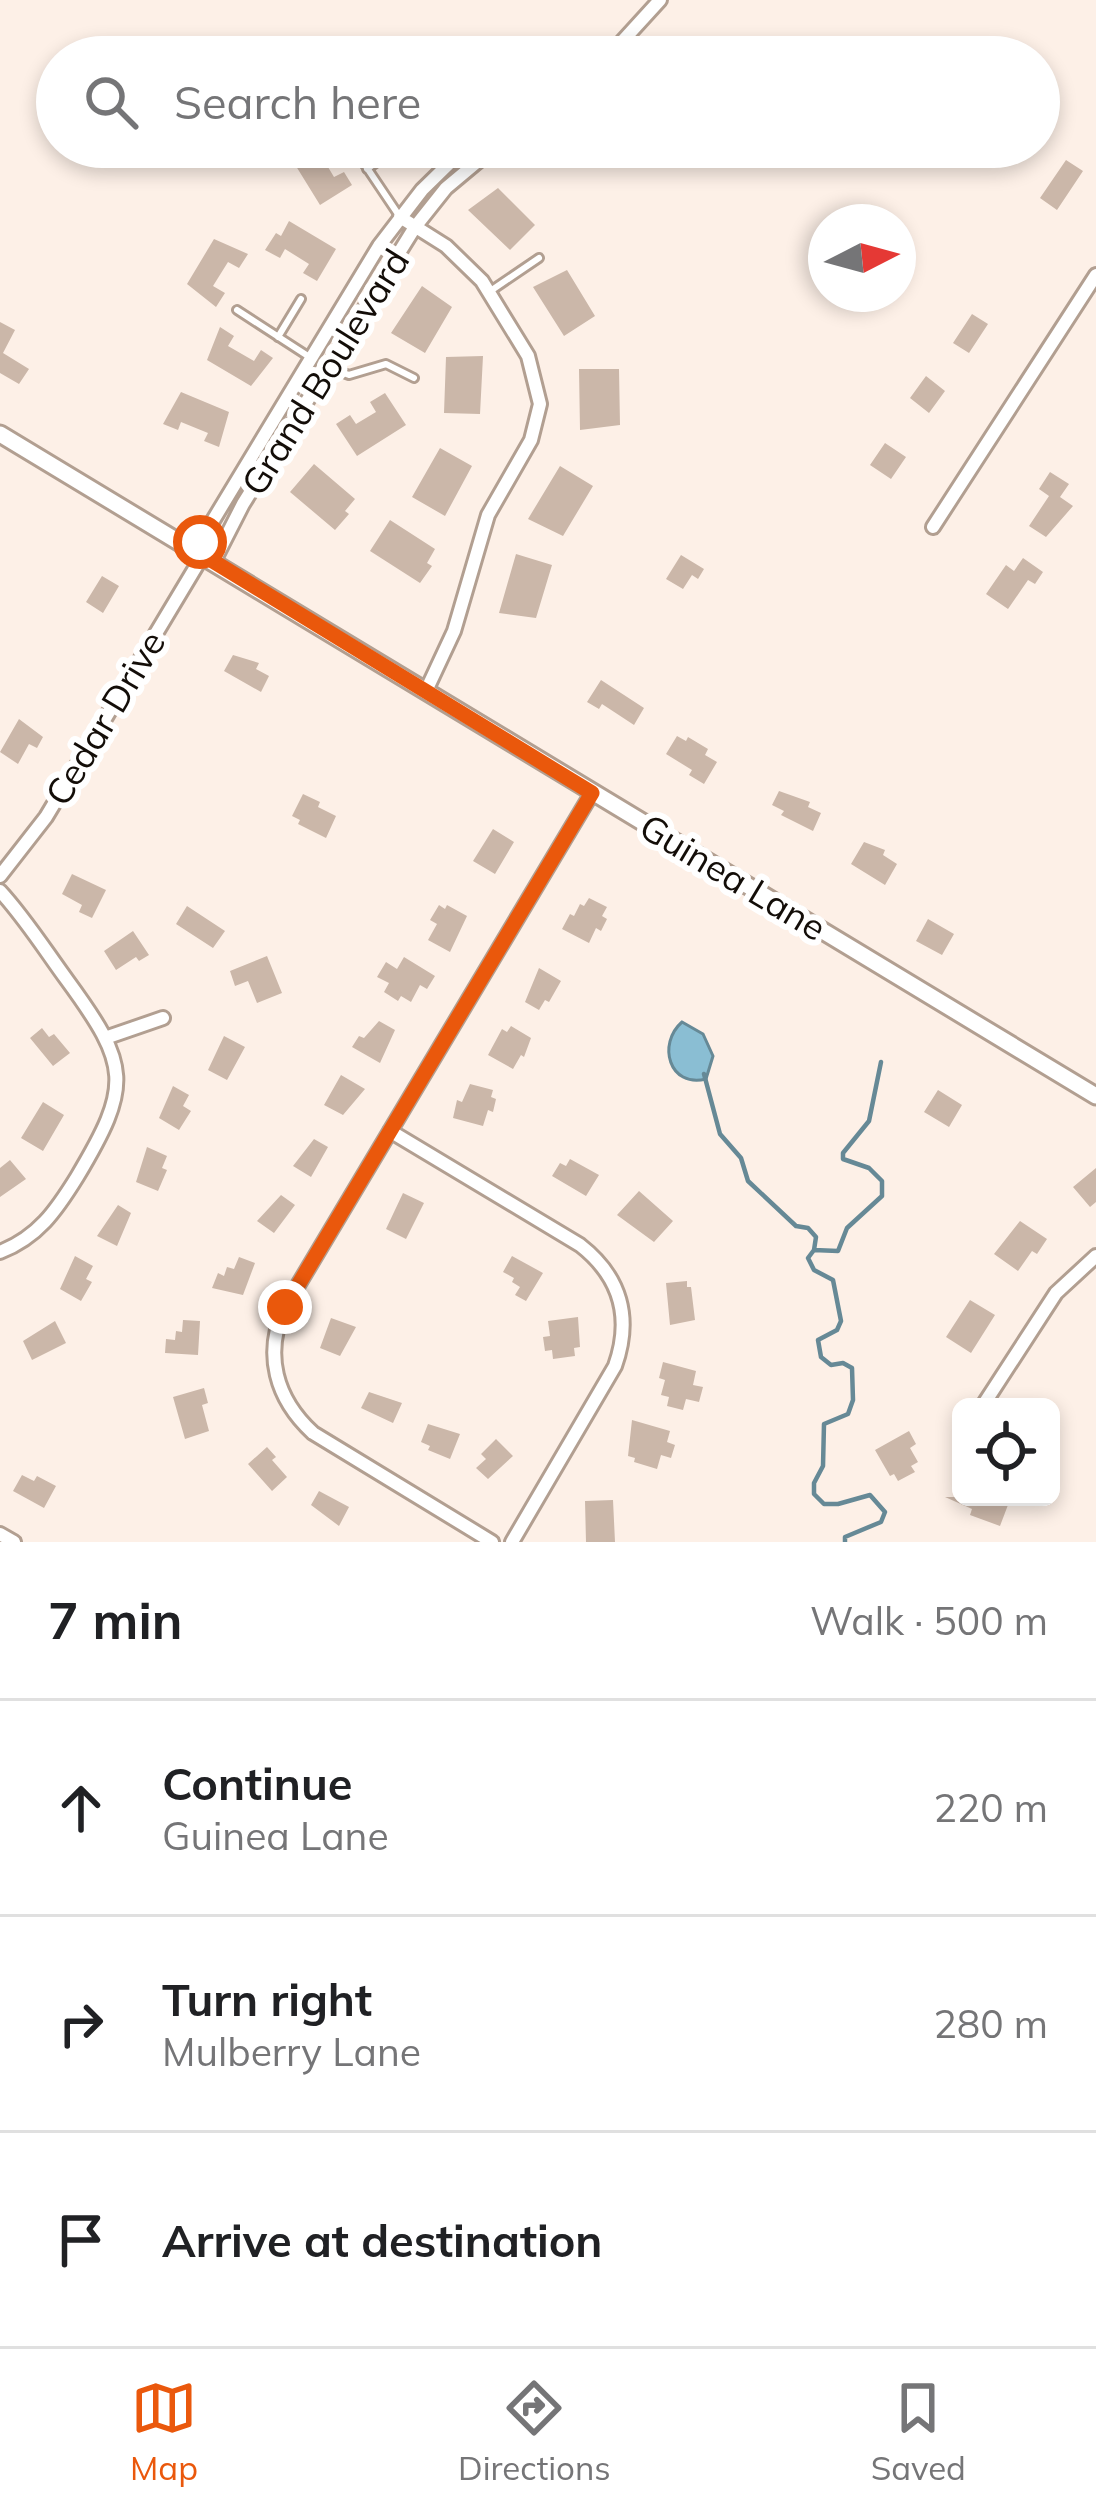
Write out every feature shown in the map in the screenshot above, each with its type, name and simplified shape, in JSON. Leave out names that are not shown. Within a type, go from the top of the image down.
[{"type":"street","points":[[627,36],[660,0]]},
{"type":"street","name":"Grand Boulevard","points":[[446,168],[400,217],[311,358],[200,542],[203,555],[217,555],[253,488],[415,226],[446,188],[470,168]]},
{"type":"street","points":[[400,217],[468,265],[534,371],[539,392],[537,425],[488,515],[454,631],[426,691]]},
{"type":"street","points":[[933,527],[1096,275]]},
{"type":"street","points":[[311,358],[326,367]]},
{"type":"street","name":"Guinea Lane","points":[[0,434],[1096,1096]]},
{"type":"street","points":[[239,479],[253,488]]},
{"type":"street","name":"Cedar Drive","points":[[0,876],[46,817],[203,555]]},
{"type":"street","points":[[492,1542],[313,1433],[286,1402],[274,1370],[274,1336],[285,1307],[592,793]]},
{"type":"street","points":[[0,892],[108,1037],[118,1077],[105,1130],[45,1224],[0,1252]]},
{"type":"street","points":[[108,1037],[163,1018]]},
{"type":"street","points":[[390,1131],[580,1245],[604,1267],[620,1296],[624,1335],[615,1366],[512,1542]]},
{"type":"street","points":[[988,1398],[1056,1293],[1096,1256]]},
{"type":"street","points":[[0,1534],[14,1542]]},
{"type":"lane","points":[[370,168],[400,217]]},
{"type":"lane","points":[[489,292],[539,258]]},
{"type":"lane","points":[[278,337],[302,298]]},
{"type":"lane","points":[[238,310],[311,358]]},
{"type":"lane","points":[[326,367],[349,375],[386,364],[414,378]]},
{"type":"water","points":[[682,1022],[703,1034],[713,1056],[706,1079],[683,1077],[671,1062],[670,1041]]},
{"type":"building","points":[[1066,160],[1083,171],[1057,210],[1040,198]]},
{"type":"building","points":[[297,168],[329,168],[334,177],[344,172],[352,185],[320,205]]},
{"type":"building","points":[[498,188],[535,225],[510,250],[468,210]]},
{"type":"building","points":[[289,221],[336,249],[317,281],[303,273],[309,264],[285,249],[280,258],[265,250]]},
{"type":"building","points":[[214,239],[248,254],[239,268],[228,262],[213,286],[225,293],[216,307],[187,284]]},
{"type":"building","points":[[567,270],[595,316],[564,336],[533,287]]},
{"type":"building","points":[[422,286],[452,307],[425,353],[391,333]]},
{"type":"building","points":[[972,314],[988,324],[969,353],[953,343]]},
{"type":"building","points":[[0,322],[15,330],[3,353],[29,369],[19,384],[0,373]]},
{"type":"building","points":[[220,327],[234,336],[228,346],[254,361],[261,350],[273,358],[251,386],[207,360]]},
{"type":"building","points":[[483,356],[480,414],[444,413],[446,357]]},
{"type":"building","points":[[579,369],[619,369],[620,425],[580,430]]},
{"type":"building","points":[[926,376],[945,391],[929,413],[910,398]]},
{"type":"building","points":[[181,392],[229,412],[219,447],[204,441],[208,433],[181,422],[178,430],[163,424]]},
{"type":"building","points":[[385,393],[406,425],[357,456],[336,424],[350,415],[356,424],[376,412],[370,402]]},
{"type":"building","points":[[885,443],[906,457],[891,479],[870,465]]},
{"type":"building","points":[[440,448],[472,466],[445,516],[412,497]]},
{"type":"building","points":[[314,464],[355,499],[335,530],[290,492]]},
{"type":"building","points":[[560,466],[593,486],[563,536],[528,519]]},
{"type":"building","points":[[1050,472],[1069,484],[1060,497],[1073,506],[1046,537],[1029,526],[1049,496],[1039,489]]},
{"type":"building","points":[[390,520],[435,549],[427,563],[432,566],[420,583],[370,551]]},
{"type":"building","points":[[516,554],[552,565],[536,618],[499,613]]},
{"type":"building","points":[[681,555],[704,569],[698,579],[692,575],[683,589],[666,579]]},
{"type":"building","points":[[1023,558],[1043,572],[1035,584],[1028,580],[1008,609],[986,594],[1006,565],[1014,571]]},
{"type":"building","points":[[102,576],[119,586],[103,613],[86,602]]},
{"type":"building","points":[[233,655],[259,663],[256,669],[269,676],[261,692],[224,671]]},
{"type":"building","points":[[601,680],[644,708],[634,725],[602,704],[599,709],[587,702]]},
{"type":"building","points":[[19,719],[43,737],[37,748],[29,744],[18,764],[0,752]]},
{"type":"building","points":[[677,736],[708,749],[705,755],[717,762],[704,784],[666,754]]},
{"type":"building","points":[[779,791],[810,802],[808,807],[821,813],[813,831],[781,815],[784,811],[772,805]]},
{"type":"building","points":[[303,794],[336,816],[326,838],[292,816]]},
{"type":"building","points":[[493,829],[514,842],[495,874],[473,861]]},
{"type":"building","points":[[864,842],[885,850],[883,855],[897,864],[885,885],[851,864]]},
{"type":"building","points":[[72,874],[106,890],[92,918],[79,912],[82,905],[62,894]]},
{"type":"building","points":[[589,898],[607,907],[602,916],[607,919],[589,943],[562,929],[570,914],[574,916]]},
{"type":"building","points":[[439,905],[467,916],[450,952],[428,940],[437,924],[430,920]]},
{"type":"building","points":[[187,906],[225,931],[213,948],[176,924]]},
{"type":"building","points":[[928,919],[954,934],[942,955],[916,941]]},
{"type":"building","points":[[133,931],[149,955],[116,970],[104,951]]},
{"type":"building","points":[[267,956],[282,993],[257,1003],[248,981],[235,986],[230,971]]},
{"type":"building","points":[[404,957],[435,976],[427,989],[420,985],[411,1002],[384,992],[389,983],[377,977],[386,962],[397,969]]},
{"type":"building","points":[[539,968],[561,981],[539,1010],[525,1002]]},
{"type":"building","points":[[379,1021],[395,1030],[380,1063],[352,1047]]},
{"type":"building","points":[[511,1026],[531,1038],[513,1069],[488,1055],[502,1029],[507,1032]]},
{"type":"building","points":[[42,1028],[70,1053],[53,1066],[30,1038]]},
{"type":"building","points":[[224,1036],[245,1047],[227,1080],[208,1070]]},
{"type":"building","points":[[341,1075],[365,1089],[343,1115],[324,1105]]},
{"type":"building","points":[[470,1084],[493,1090],[491,1097],[496,1099],[483,1126],[453,1118],[457,1100],[462,1102]]},
{"type":"building","points":[[173,1086],[189,1095],[183,1106],[191,1111],[179,1130],[159,1118]]},
{"type":"building","points":[[938,1090],[962,1105],[949,1127],[924,1112]]},
{"type":"building","points":[[43,1102],[64,1115],[43,1151],[21,1138]]},
{"type":"building","points":[[314,1139],[328,1147],[311,1177],[293,1166]]},
{"type":"building","points":[[147,1147],[167,1156],[158,1191],[136,1182]]},
{"type":"building","points":[[570,1159],[599,1175],[586,1196],[552,1176],[560,1163],[566,1166]]},
{"type":"building","points":[[10,1160],[26,1179],[0,1197],[0,1168]]},
{"type":"building","points":[[1096,1168],[1096,1202],[1090,1207],[1073,1187]]},
{"type":"building","points":[[639,1191],[673,1221],[654,1242],[617,1215]]},
{"type":"building","points":[[403,1193],[424,1203],[406,1239],[386,1229]]},
{"type":"building","points":[[281,1195],[295,1205],[274,1233],[257,1221]]},
{"type":"building","points":[[118,1205],[131,1213],[117,1246],[97,1236]]},
{"type":"building","points":[[1020,1221],[1047,1239],[1018,1271],[994,1254]]},
{"type":"building","points":[[75,1256],[93,1266],[86,1279],[92,1282],[81,1301],[60,1289]]},
{"type":"building","points":[[512,1256],[543,1273],[526,1301],[515,1295],[520,1287],[512,1282],[514,1278],[503,1272]]},
{"type":"building","points":[[239,1257],[255,1263],[243,1295],[212,1288],[218,1273],[224,1276],[227,1267],[234,1269]]},
{"type":"building","points":[[687,1281],[695,1320],[670,1325],[666,1283]]},
{"type":"building","points":[[970,1300],[995,1315],[971,1353],[946,1337]]},
{"type":"building","points":[[578,1317],[580,1347],[574,1348],[575,1356],[553,1359],[552,1350],[545,1351],[543,1337],[550,1336],[548,1321]]},
{"type":"building","points":[[331,1318],[356,1327],[340,1356],[320,1348]]},
{"type":"building","points":[[183,1320],[200,1321],[198,1355],[165,1353],[166,1339],[175,1340]]},
{"type":"building","points":[[55,1321],[66,1343],[32,1360],[23,1341]]},
{"type":"building","points":[[663,1362],[696,1371],[693,1385],[703,1387],[699,1402],[686,1399],[683,1410],[667,1406],[669,1397],[661,1395],[665,1380],[659,1378]]},
{"type":"building","points":[[204,1388],[208,1403],[202,1405],[209,1431],[185,1439],[173,1397]]},
{"type":"building","points":[[369,1392],[402,1403],[393,1423],[361,1408]]},
{"type":"building","points":[[632,1420],[670,1431],[667,1442],[675,1445],[671,1458],[661,1455],[657,1469],[628,1456]]},
{"type":"building","points":[[428,1424],[460,1434],[450,1459],[421,1442]]},
{"type":"building","points":[[909,1431],[916,1444],[910,1448],[918,1462],[911,1466],[915,1472],[898,1481],[875,1450]]},
{"type":"building","points":[[496,1439],[513,1456],[488,1479],[476,1468],[486,1459],[481,1454]]},
{"type":"building","points":[[267,1447],[287,1477],[272,1491],[248,1464]]},
{"type":"building","points":[[22,1475],[34,1481],[37,1476],[56,1486],[44,1508],[13,1491]]},
{"type":"building","points":[[319,1491],[349,1507],[339,1526],[311,1505]]},
{"type":"building","points":[[613,1500],[615,1542],[586,1542],[585,1501]]},
{"type":"building","points":[[965,1506],[1008,1506],[1000,1526],[970,1515],[972,1509]]},
{"type":"waterway","points":[[845,1542],[845,1537],[881,1522],[885,1512],[870,1495],[824,1504],[814,1494],[823,1466],[824,1424],[848,1414],[853,1400],[852,1368],[843,1363],[831,1365],[821,1357],[818,1340],[837,1330],[841,1321],[833,1280],[814,1270],[808,1258],[814,1250],[838,1251],[847,1228],[882,1196],[882,1181],[869,1168],[843,1159],[869,1121],[881,1062]]},
{"type":"waterway","points":[[704,1074],[720,1134],[741,1158],[748,1181],[796,1226],[808,1228],[816,1237],[814,1250]]},
{"type":"route","points":[[200,542],[203,555],[592,793],[285,1307]]}]
